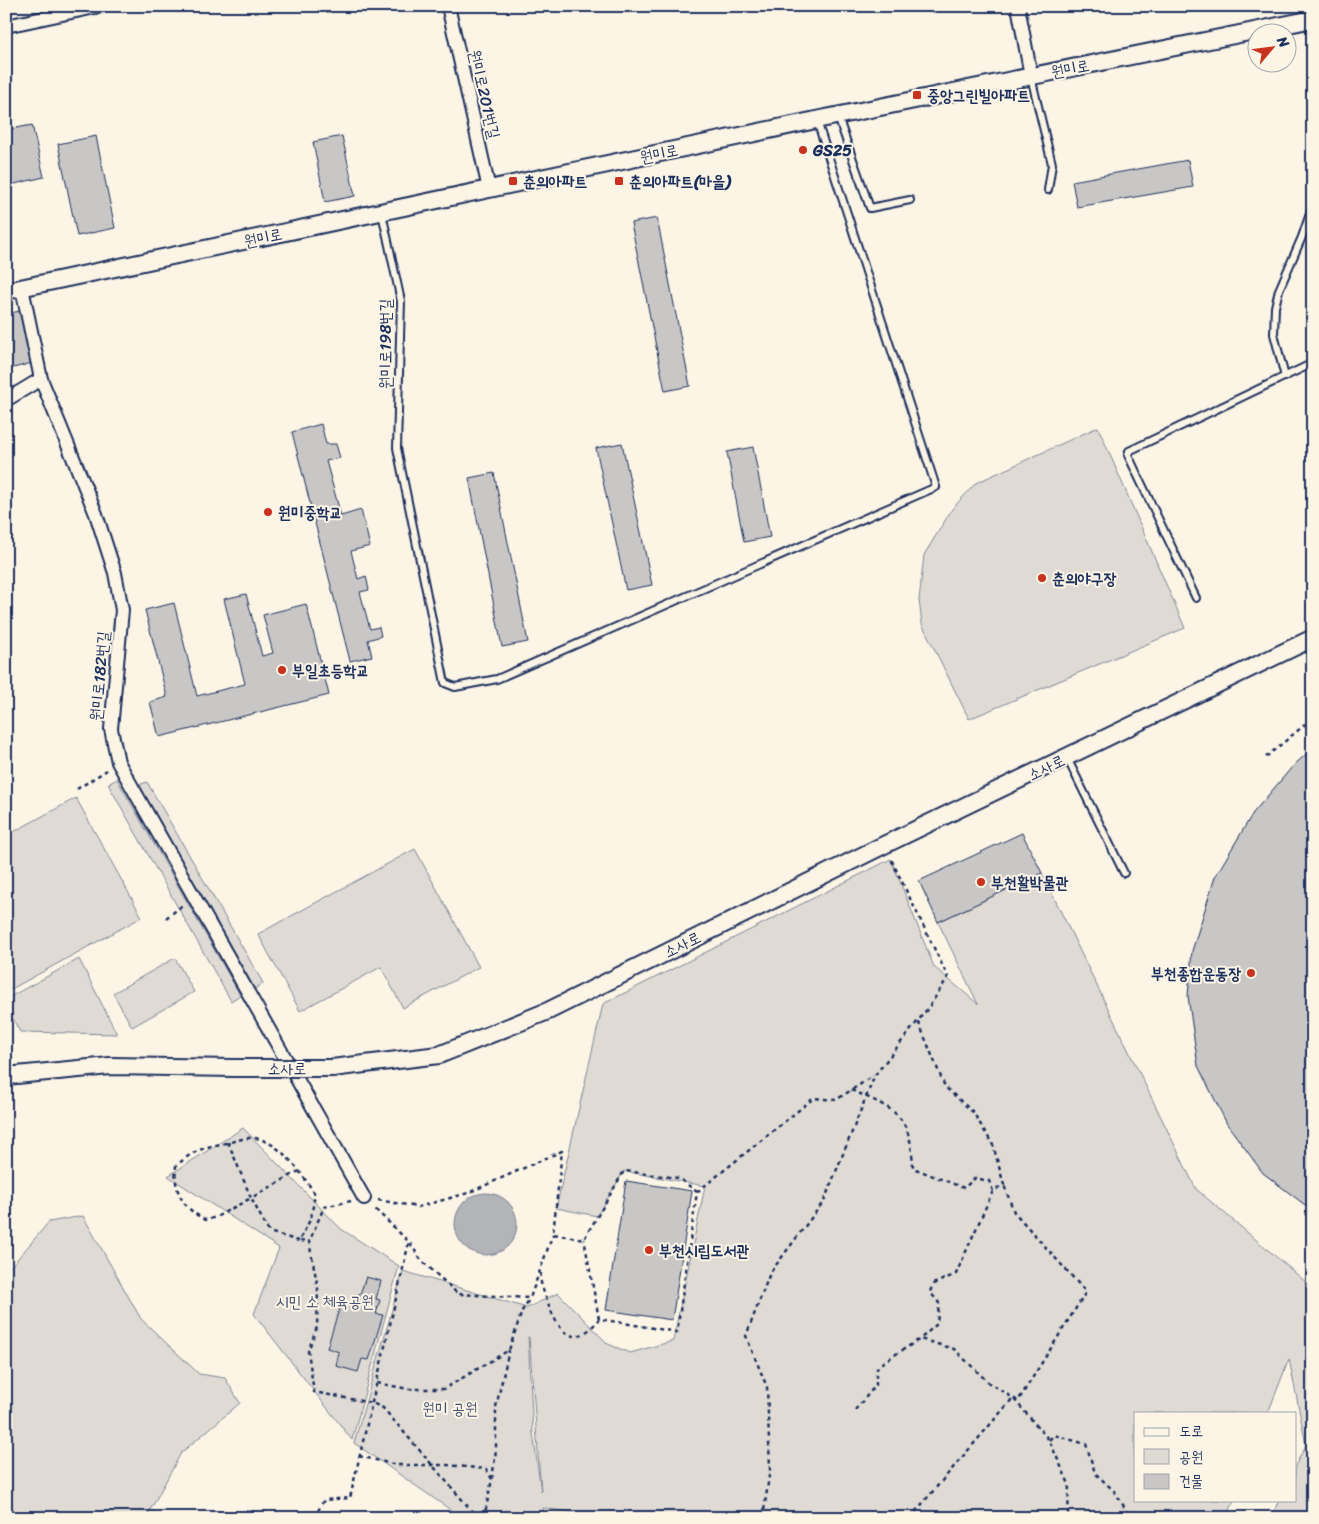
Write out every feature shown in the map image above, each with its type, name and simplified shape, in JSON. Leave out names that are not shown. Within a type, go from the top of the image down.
[{"type":"street","points":[[6,26],[100,6]]},
{"type":"street","name":"원미로201번길","points":[[448,6],[489,189]]},
{"type":"street","points":[[1018,6],[1031,76]]},
{"type":"street","name":"원미로","points":[[14,289],[837,115],[1313,19]]},
{"type":"street","name":"원미로182번길","points":[[14,289],[41,379],[96,514],[115,573],[122,610],[111,730],[118,762],[364,1198]]},
{"type":"street","points":[[6,400],[41,379]]},
{"type":"street","name":"소사로","points":[[6,1076],[110,1066],[332,1068],[439,1055],[548,1011],[884,845],[1313,638]]},
{"type":"lane","points":[[1031,76],[1052,164],[1048,190]]},
{"type":"lane","points":[[837,115],[870,208],[910,200]]},
{"type":"lane","name":"원미로198번길","points":[[381,212],[402,301],[397,448],[445,683],[455,687],[498,679],[936,487],[816,120]]},
{"type":"lane","points":[[1285,377],[1274,334],[1275,308],[1279,290],[1302,237],[1313,205]]},
{"type":"lane","points":[[1196,598],[1128,455],[1130,451],[1313,363]]},
{"type":"lane","points":[[1066,757],[1124,874]]},
{"type":"path","points":[[1266,757],[1313,718]]},
{"type":"path","points":[[77,789],[118,762]]},
{"type":"path","points":[[763,1518],[770,1469],[767,1387],[746,1336],[770,1274],[824,1201],[874,1075],[918,1021],[948,977],[884,845]]},
{"type":"path","points":[[166,918],[194,896]]},
{"type":"path","points":[[918,1021],[945,1088],[973,1112],[993,1145],[1014,1212],[1086,1292],[1018,1401],[989,1383],[954,1349],[920,1339]]},
{"type":"path","points":[[599,1319],[677,1332],[697,1192],[814,1098],[836,1100],[874,1075]]},
{"type":"path","points":[[851,1090],[890,1106],[912,1142],[913,1168],[964,1188],[975,1178],[989,1181],[994,1191]]},
{"type":"path","points":[[299,1172],[216,1217],[206,1220],[196,1215],[183,1202],[174,1182],[176,1166],[188,1155],[206,1146],[251,1138],[264,1140],[299,1172],[315,1194],[311,1218],[299,1241]]},
{"type":"path","points":[[228,1142],[251,1198],[269,1232],[309,1242]]},
{"type":"path","points":[[478,1518],[383,1408],[372,1403],[314,1392],[308,1351],[317,1327],[318,1288],[309,1242],[324,1207],[364,1198],[418,1207],[468,1193],[562,1151],[553,1234],[530,1298],[522,1311],[509,1350],[496,1407],[496,1450],[484,1518]]},
{"type":"path","points":[[543,1262],[540,1279],[557,1326],[566,1335],[578,1336],[591,1330],[599,1319],[584,1239],[624,1171],[678,1178],[697,1192]]},
{"type":"path","points":[[855,1410],[876,1385],[876,1370],[882,1363],[920,1339],[937,1324],[939,1304],[930,1292],[933,1284],[956,1274],[994,1191],[1004,1185]]},
{"type":"path","points":[[364,1198],[409,1242],[421,1260],[458,1294],[530,1298]]},
{"type":"path","points":[[553,1234],[584,1239]]},
{"type":"path","points":[[314,1518],[324,1500],[350,1498],[409,1242]]},
{"type":"path","points":[[376,1383],[409,1389],[444,1389],[509,1350]]},
{"type":"path","points":[[1013,1398],[1049,1440],[1069,1484],[1068,1518]]},
{"type":"path","points":[[910,1518],[1013,1398]]},
{"type":"path","points":[[1049,1440],[1054,1435],[1086,1444],[1095,1473],[1115,1492],[1131,1518]]},
{"type":"path","points":[[359,1456],[397,1465],[432,1465],[486,1469],[492,1479]]},
{"type":"green space","name":"춘의야구장","points":[[1098,427],[1185,628],[969,719],[922,624],[919,600],[924,555],[952,509],[976,483]]},
{"type":"green space","points":[[117,779],[240,995],[231,1001],[108,784]]},
{"type":"green space","points":[[147,782],[263,983],[255,989],[139,785]]},
{"type":"green space","points":[[76,798],[142,917],[6,992],[6,836]]},
{"type":"green space","points":[[415,849],[479,967],[403,1008],[381,967],[300,1011],[258,934]]},
{"type":"green space","name":"원미 공원","points":[[891,859],[934,967],[978,1004],[938,922],[1042,873],[1196,1189],[1313,1288],[1313,1518],[1271,1518],[1278,1502],[1296,1502],[1296,1464],[1306,1445],[1289,1359],[1268,1412],[1134,1412],[1134,1502],[1233,1502],[1227,1518],[610,1518],[543,1508],[543,1515],[588,1518],[459,1518],[458,1515],[354,1443],[403,1271],[527,1308],[558,1293],[608,1344],[630,1353],[673,1341],[705,1186],[624,1171],[597,1216],[556,1208],[603,1004]],"holes":[[[528,1337],[529,1337],[541,1491],[533,1433]]]},
{"type":"green space","points":[[175,958],[194,992],[132,1027],[113,993]]},
{"type":"green space","points":[[79,959],[117,1034],[20,1032],[6,1006],[6,999]]},
{"type":"green space","name":"시민 소 체육공원","points":[[243,1128],[341,1229],[399,1266],[352,1440],[254,1314],[279,1248],[168,1176]]},
{"type":"green space","points":[[83,1216],[141,1319],[199,1374],[225,1378],[240,1403],[181,1453],[146,1518],[6,1518],[6,1272],[49,1222]]},
{"type":"shaded area","points":[[486,1193],[498,1195],[508,1202],[515,1212],[517,1224],[515,1236],[508,1246],[498,1253],[486,1255],[474,1253],[464,1246],[457,1236],[455,1224],[457,1212],[464,1202],[474,1195]]},
{"type":"building","points":[[32,125],[44,177],[6,186],[6,130]]},
{"type":"building","points":[[96,136],[115,228],[77,236],[58,144]]},
{"type":"building","points":[[342,136],[355,196],[325,202],[313,142]]},
{"type":"building","points":[[1188,160],[1193,187],[1077,207],[1072,181]]},
{"type":"building","points":[[657,218],[690,386],[665,391],[631,223]]},
{"type":"building","points":[[20,311],[32,363],[6,370],[6,314]]},
{"type":"building","name":"원미중학교","points":[[321,424],[326,444],[336,444],[340,458],[326,461],[341,516],[361,510],[370,546],[351,551],[358,579],[366,576],[369,590],[360,592],[370,629],[379,627],[381,636],[368,640],[372,656],[350,661],[292,432]]},
{"type":"building","points":[[622,443],[652,585],[626,590],[596,448]]},
{"type":"building","points":[[753,447],[770,537],[744,542],[727,452]]},
{"type":"building","points":[[494,473],[528,642],[502,647],[469,478]]},
{"type":"building","name":"부일초등학교","points":[[246,594],[262,656],[273,653],[263,615],[306,604],[329,695],[159,737],[150,702],[167,697],[145,610],[174,603],[197,696],[245,684],[224,599]]},
{"type":"building","name":"부천종합운동장","points":[[1313,748],[1313,1211],[1263,1173],[1227,1124],[1198,1066],[1188,996],[1192,951],[1215,877],[1253,813],[1293,766]]},
{"type":"building","points":[[1022,833],[1042,873],[938,922],[919,881]]},
{"type":"building","name":"부천시립도서관","points":[[626,1181],[692,1191],[672,1320],[606,1310]]},
{"type":"building","points":[[366,1277],[381,1281],[376,1299],[380,1300],[376,1314],[383,1315],[369,1360],[362,1359],[358,1372],[336,1366],[339,1352],[327,1348],[341,1303],[353,1307]]},
{"type":"place","name":"중앙그린빌아파트","points":[[917,95]]},
{"type":"place","name":"GS25","points":[[803,150]]},
{"type":"place","name":"춘의아파트","points":[[513,181]]},
{"type":"place","name":"춘의아파트(마을)","points":[[619,181]]},
{"type":"place","name":"원미중학교","points":[[268,512]]},
{"type":"place","name":"춘의야구장","points":[[1042,578]]},
{"type":"place","name":"부일초등학교","points":[[282,670]]},
{"type":"place","name":"부천활박물관","points":[[981,882]]},
{"type":"place","name":"부천종합운동장","points":[[1251,973]]},
{"type":"place","name":"부천시립도서관","points":[[649,1250]]}]
